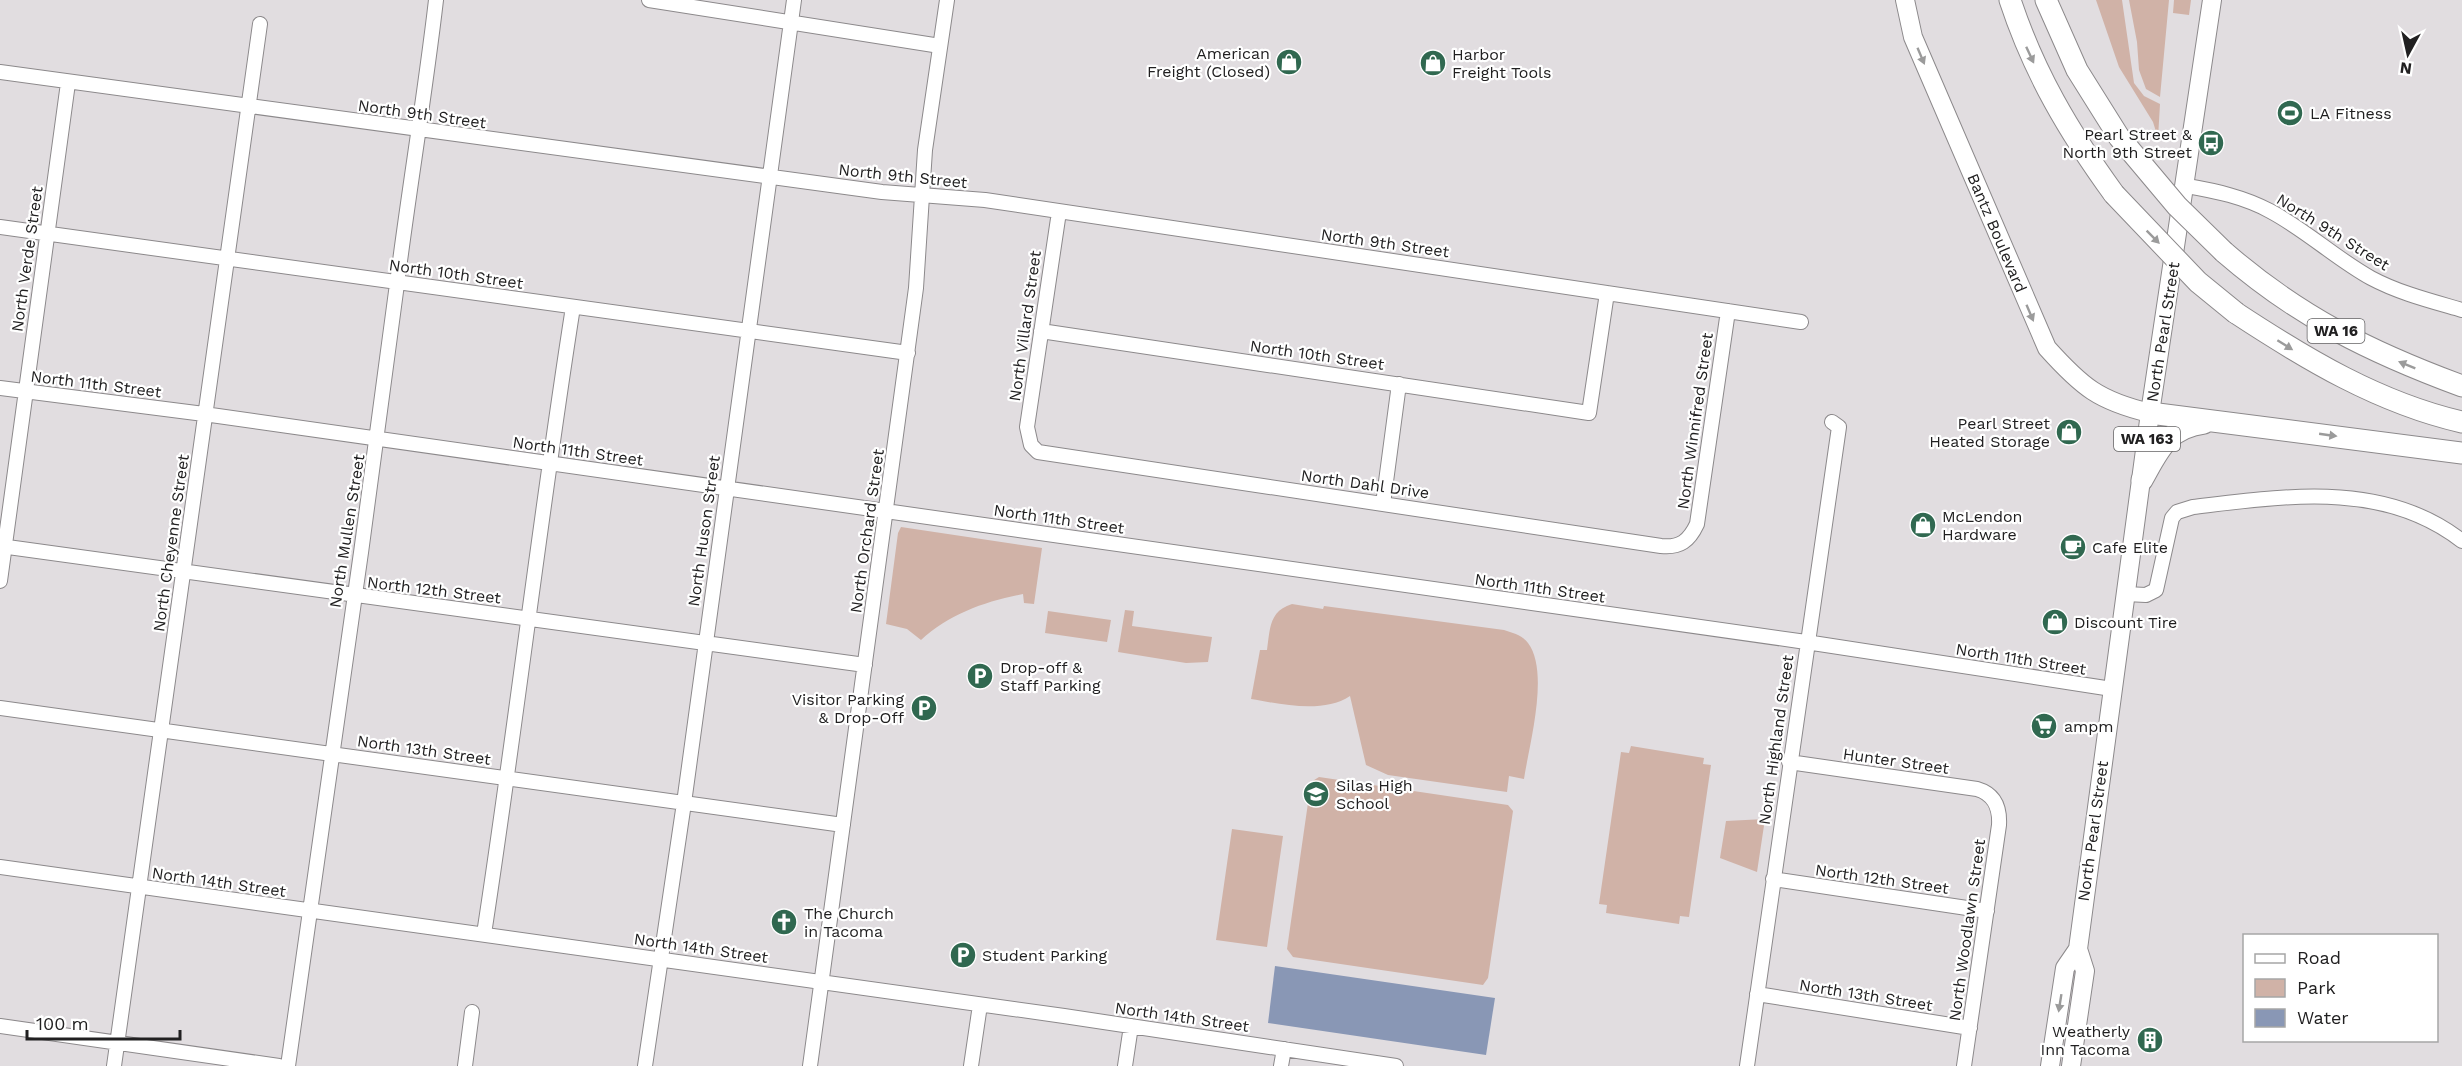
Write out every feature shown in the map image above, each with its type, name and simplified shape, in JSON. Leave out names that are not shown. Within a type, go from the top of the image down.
[{"type":"highway","name":"WA 16","points":[[2010,0],[2023,40],[2051,100],[2114,194],[2198,282],[2236,313],[2330,372],[2376,393],[2462,422]]},
{"type":"highway","name":"WA 16","points":[[2046,0],[2062,39],[2083,79],[2119,137],[2177,206],[2224,252],[2270,290],[2320,323],[2374,351],[2462,386]]},
{"type":"highway","points":[[2054,0],[2062,39]]},
{"type":"highway","points":[[2150,413],[2462,453]]},
{"type":"highway","points":[[2142,480],[2170,435],[2188,425],[2219,421]]},
{"type":"main road","name":"Bantz Boulevard","points":[[1905,0],[1913,37],[2047,348],[2077,382],[2106,399],[2150,413]]},
{"type":"main road","name":"North Pearl Street","points":[[2071,1066],[2085,971],[2078,949],[2112,689],[2150,413],[2187,186],[2212,0]]},
{"type":"main road","name":"North Pearl Street","points":[[2050,1066],[2065,968],[2078,949]]},
{"type":"street","name":"North Mullen Street","points":[[288,1066],[333,754],[353,596],[378,440],[397,282],[420,130],[436,0]]},
{"type":"street","points":[[649,0],[940,46]]},
{"type":"street","name":"North Huson Street","points":[[645,1066],[750,331],[794,0]]},
{"type":"street","name":"North Orchard Street","points":[[810,1066],[908,352],[917,278],[921,194],[947,0]]},
{"type":"street","name":"North Cheyenne Street","points":[[114,1066],[184,572],[225,259],[250,107],[260,24]]},
{"type":"street","name":"North 9th Street","points":[[0,72],[882,192],[921,194],[1059,212],[1801,322]]},
{"type":"street","name":"North Verde Street","points":[[0,581],[2,547],[68,83]]},
{"type":"street","name":"North 9th Street","points":[[2187,186],[2225,193],[2255,204],[2282,218],[2380,282],[2462,310]]},
{"type":"street","name":"North Villard Street","points":[[1031,445],[1027,427],[1059,212]]},
{"type":"street","name":"North 10th Street","points":[[0,227],[908,352]]},
{"type":"street","name":"North 10th Street","points":[[1041,332],[1589,413],[1607,293]]},
{"type":"street","points":[[484,934],[549,463],[573,307]]},
{"type":"street","name":"North Winnifred Street","points":[[1692,535],[1699,515],[1728,311]]},
{"type":"street","points":[[1383,504],[1399,384]]},
{"type":"street","name":"North 11th Street","points":[[0,388],[204,414],[1806,642],[2112,689]]},
{"type":"street","name":"North Highland Street","points":[[1747,1066],[1806,642],[1839,427],[1832,422]]},
{"type":"street","name":"North Dahl Drive","points":[[1031,445],[1038,452],[1047,454],[1661,546],[1679,545],[1692,535]]},
{"type":"street","points":[[2126,594],[2146,595],[2156,590],[2170,521],[2177,512],[2193,507],[2310,497],[2383,501],[2423,515],[2462,541]]},
{"type":"street","name":"North 12th Street","points":[[2,547],[865,664]]},
{"type":"street","name":"North 13th Street","points":[[0,708],[843,825]]},
{"type":"street","name":"Hunter Street","points":[[1789,762],[1977,789],[1994,800]]},
{"type":"street","name":"North Woodlawn Street","points":[[1964,1066],[1999,825],[1998,810],[1994,800]]},
{"type":"street","name":"North 14th Street","points":[[0,867],[1131,1026],[1396,1066]]},
{"type":"street","name":"North 12th Street","points":[[1773,879],[1987,911]]},
{"type":"street","name":"North 13th Street","points":[[1757,994],[1970,1028]]},
{"type":"street","points":[[971,1066],[980,1005]]},
{"type":"street","points":[[465,1066],[472,1012]]},
{"type":"street","points":[[0,1026],[279,1066]]},
{"type":"street","points":[[1125,1066],[1131,1026]]},
{"type":"street","points":[[1281,1066],[1284,1049]]},
{"type":"green space","points":[[2096,0],[2122,0],[2134,83],[2144,96],[2160,104],[2158,138],[2153,122],[2119,67]]},
{"type":"green space","points":[[2129,0],[2169,0],[2160,97],[2146,89],[2139,70],[2137,42]]},
{"type":"green space","points":[[2174,0],[2191,0],[2189,15],[2173,13]]},
{"type":"green space","points":[[901,527],[1042,548],[1034,604],[1024,603],[1023,594],[995,600],[956,616],[921,640],[907,629],[886,624],[898,533]]},
{"type":"green space","points":[[1292,604],[1323,609],[1324,606],[1504,630],[1523,638],[1534,656],[1538,690],[1524,779],[1509,776],[1507,792],[1388,775],[1366,765],[1350,696],[1339,702],[1315,706],[1288,705],[1251,699],[1260,650],[1267,650],[1272,622],[1279,611]]},
{"type":"green space","points":[[1125,610],[1134,611],[1132,626],[1212,637],[1208,662],[1186,663],[1118,652]]},
{"type":"green space","points":[[1048,611],[1111,620],[1107,642],[1045,633]]},
{"type":"green space","points":[[1631,746],[1704,758],[1703,764],[1711,765],[1689,917],[1680,916],[1679,924],[1606,913],[1607,905],[1599,904],[1621,752],[1629,753]]},
{"type":"green space","points":[[1319,777],[1508,805],[1513,811],[1488,978],[1483,985],[1293,957],[1287,949],[1311,782]]},
{"type":"green space","points":[[1765,819],[1757,872],[1720,858],[1726,821]]},
{"type":"green space","points":[[1232,829],[1283,836],[1267,947],[1216,940]]},
{"type":"water","points":[[1275,966],[1495,998],[1486,1055],[1268,1023]]},
{"type":"place","name":"American Freight (Closed)","points":[[1289,62]]},
{"type":"place","name":"Harbor Freight Tools","points":[[1433,63]]},
{"type":"place","name":"LA Fitness","points":[[2290,113]]},
{"type":"place","name":"Pearl Street & North 9th Street","points":[[2211,143]]},
{"type":"place","name":"Pearl Street Heated Storage","points":[[2069,432]]},
{"type":"place","name":"McLendon Hardware","points":[[1923,525]]},
{"type":"place","name":"Cafe Elite","points":[[2073,547]]},
{"type":"place","name":"Discount Tire","points":[[2055,622]]},
{"type":"place","name":"Drop-off & Staff Parking","points":[[980,676]]},
{"type":"place","name":"Visitor Parking & Drop-Off","points":[[924,708]]},
{"type":"place","name":"ampm","points":[[2044,726]]},
{"type":"place","name":"Silas High School","points":[[1316,794]]},
{"type":"place","name":"The Church in Tacoma","points":[[784,922]]},
{"type":"place","name":"Student Parking","points":[[963,955]]},
{"type":"place","name":"Weatherly Inn Tacoma","points":[[2150,1040]]}]
